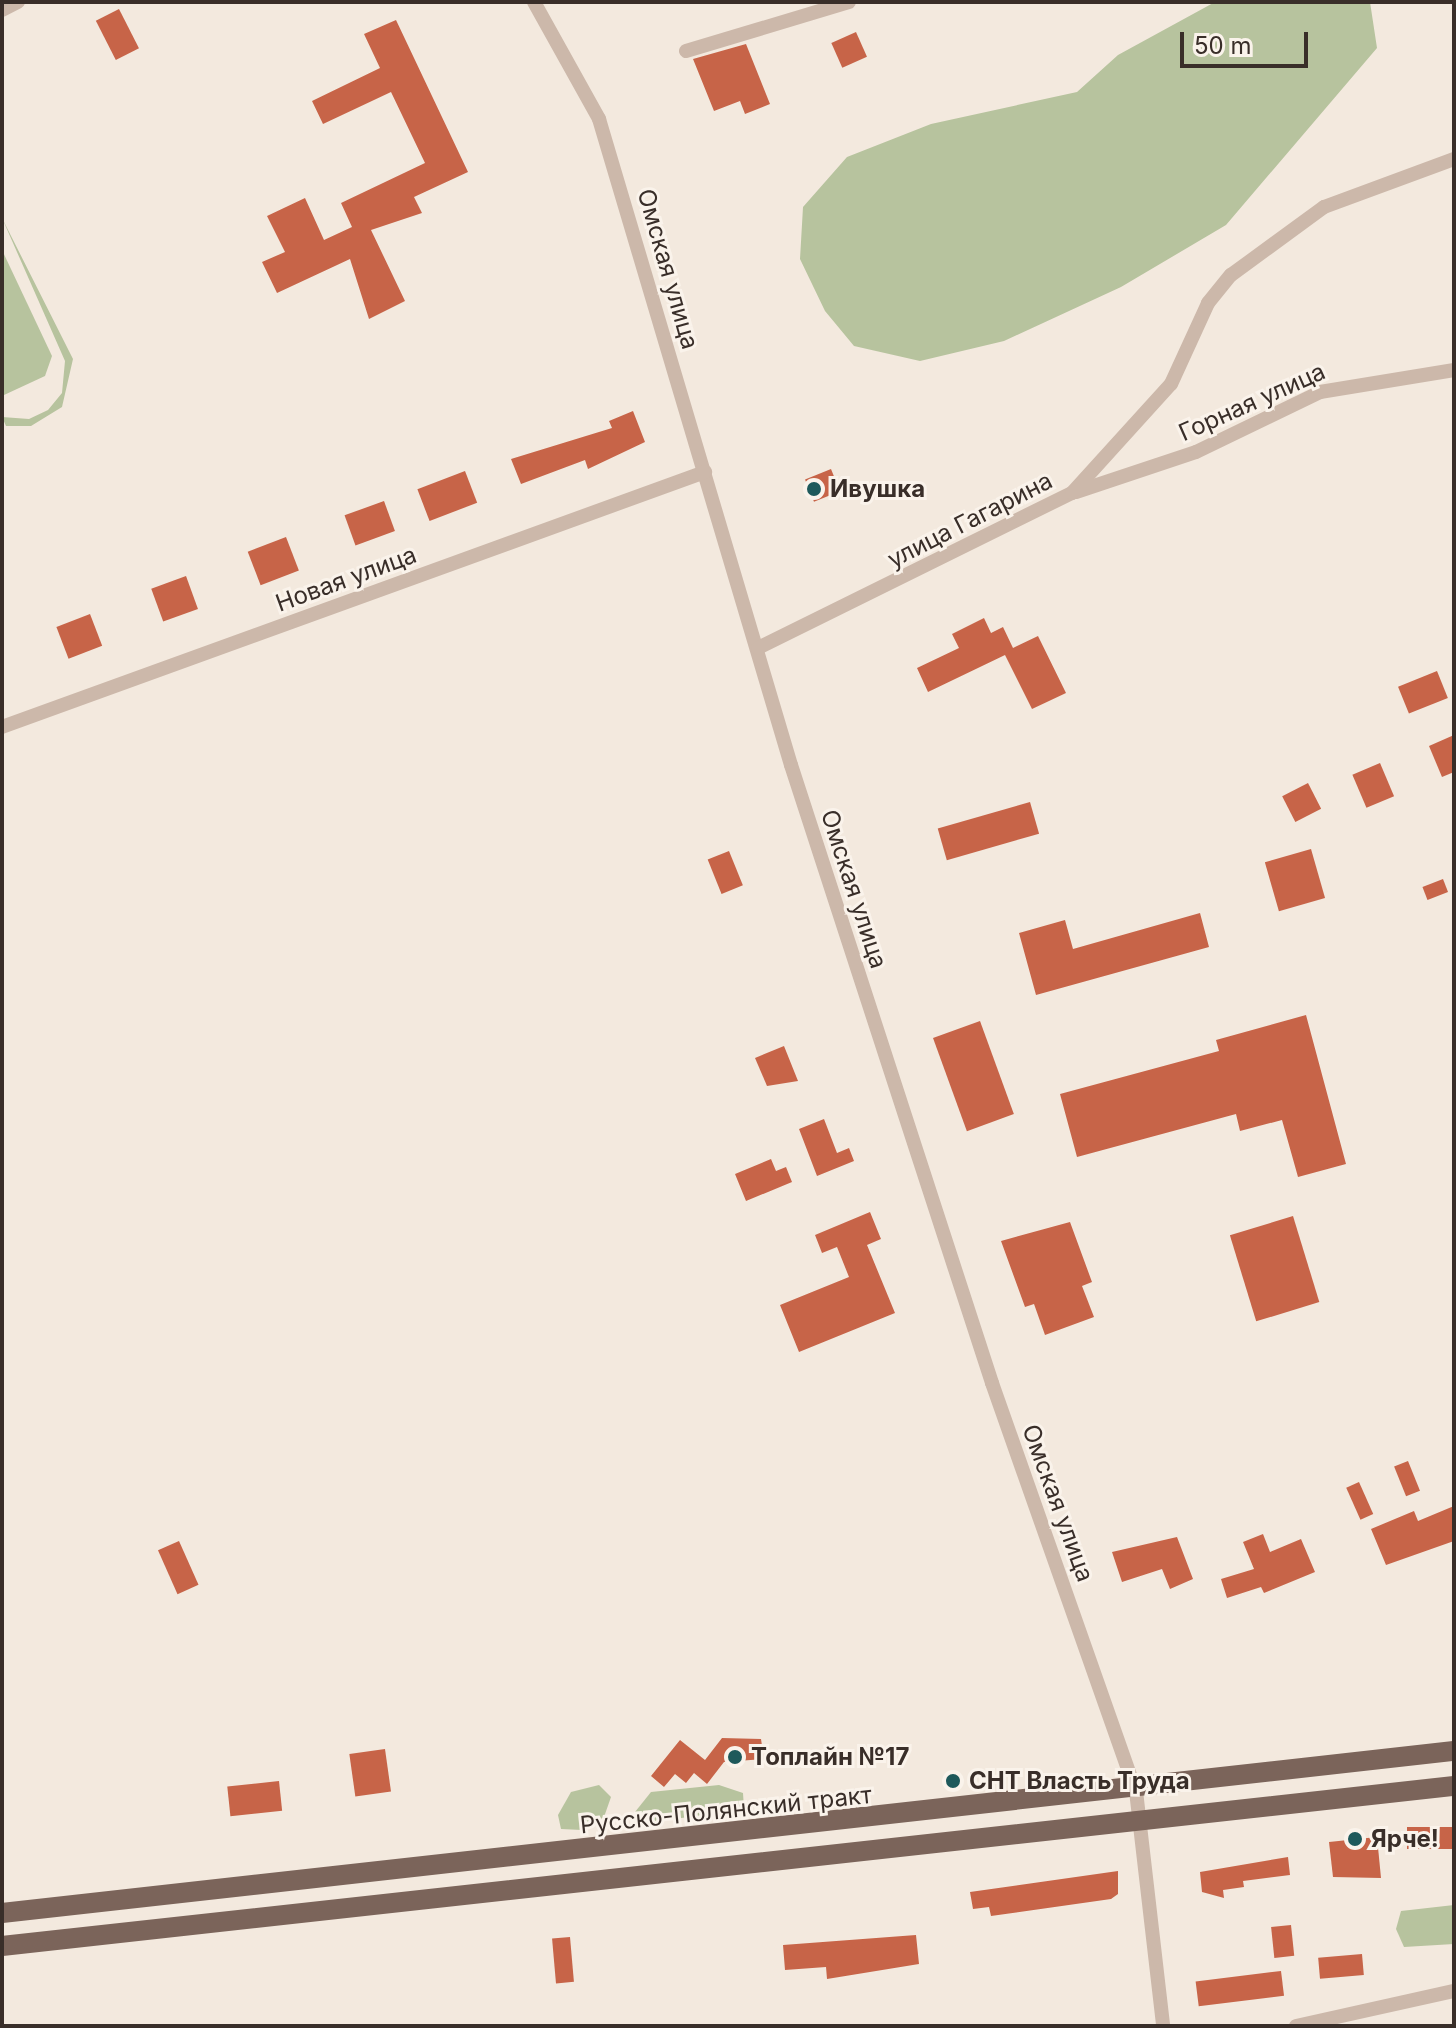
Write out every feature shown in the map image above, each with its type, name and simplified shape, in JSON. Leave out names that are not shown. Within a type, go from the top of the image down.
[{"type":"main road","name":"Русско-Полянский тракт","points":[[2,1913],[1136,1791],[1454,1751]]},
{"type":"main road","points":[[2,1946],[1143,1823],[1454,1786]]},
{"type":"street","points":[[2,10],[18,2]]},
{"type":"street","name":"Омская улица","points":[[534,2],[599,119],[758,648],[987,1368],[1136,1791],[1143,1823],[1151,1967],[1163,2026]]},
{"type":"street","points":[[686,51],[849,2]]},
{"type":"street","name":"улица Гагарина","points":[[758,648],[1072,493],[1171,384],[1208,303],[1231,275],[1324,207],[1454,159]]},
{"type":"street","name":"Горная улица","points":[[1072,493],[1196,452],[1320,392],[1454,370]]},
{"type":"street","name":"Новая улица","points":[[2,727],[705,472]]},
{"type":"street","points":[[1296,2026],[1454,1991]]},
{"type":"green space","points":[[1215,2],[1370,2],[1377,48],[1226,225],[1121,287],[1004,341],[920,361],[854,346],[825,311],[800,259],[803,207],[847,157],[931,124],[1077,92],[1118,55]]},
{"type":"green space","points":[[2,218],[73,359],[62,407],[31,426],[6,426],[2,417],[29,419],[48,410],[62,393],[65,361]]},
{"type":"green space","points":[[2,250],[52,356],[45,376],[4,395]]},
{"type":"green space","points":[[599,1785],[611,1797],[604,1817],[582,1830],[561,1829],[558,1815],[571,1792]]},
{"type":"green space","points":[[719,1785],[743,1793],[744,1809],[647,1823],[635,1812],[651,1792]]},
{"type":"green space","points":[[1454,1905],[1454,1944],[1404,1947],[1396,1929],[1401,1911]]},
{"type":"building","points":[[119,9],[139,48],[116,60],[96,21]]},
{"type":"building","points":[[396,20],[468,172],[414,197],[422,213],[371,230],[405,301],[369,319],[350,259],[277,293],[262,262],[285,252],[267,216],[305,198],[324,240],[352,227],[341,203],[425,163],[391,92],[323,124],[312,101],[380,68],[364,34]]},
{"type":"building","points":[[856,32],[867,57],[842,68],[831,43]]},
{"type":"building","points":[[746,44],[770,104],[745,114],[740,101],[714,111],[693,59]]},
{"type":"building","points":[[633,411],[645,442],[588,469],[585,460],[521,484],[511,459],[612,428],[609,421]]},
{"type":"building","points":[[831,469],[840,491],[814,502],[805,479]]},
{"type":"building","points":[[465,471],[477,503],[430,521],[417,489]]},
{"type":"building","points":[[384,501],[395,531],[355,545],[345,515]]},
{"type":"building","points":[[286,537],[299,571],[261,585],[248,552]]},
{"type":"building","points":[[186,576],[198,609],[163,622],[151,589]]},
{"type":"building","points":[[90,614],[102,646],[69,659],[56,627]]},
{"type":"building","points":[[984,618],[991,633],[1003,627],[1013,648],[1038,636],[1066,693],[1032,709],[1005,655],[928,692],[917,668],[959,648],[952,634]]},
{"type":"building","points":[[1437,671],[1448,698],[1409,714],[1398,687]]},
{"type":"building","points":[[1454,735],[1454,772],[1442,777],[1429,746]]},
{"type":"building","points":[[1380,763],[1394,796],[1366,808],[1352,775]]},
{"type":"building","points":[[1308,783],[1321,809],[1295,822],[1282,796]]},
{"type":"building","points":[[1030,802],[1039,834],[947,860],[938,828]]},
{"type":"building","points":[[1311,849],[1325,898],[1279,911],[1265,862]]},
{"type":"building","points":[[729,851],[743,885],[722,894],[708,860]]},
{"type":"building","points":[[1443,879],[1448,892],[1427,900],[1422,887]]},
{"type":"building","points":[[1200,913],[1209,947],[1036,995],[1019,933],[1065,920],[1073,949]]},
{"type":"building","points":[[1306,1015],[1346,1164],[1298,1177],[1282,1120],[1240,1131],[1236,1114],[1077,1157],[1060,1094],[1219,1051],[1216,1040]]},
{"type":"building","points":[[980,1021],[1014,1114],[967,1131],[933,1038]]},
{"type":"building","points":[[784,1046],[798,1081],[767,1086],[755,1058]]},
{"type":"building","points":[[824,1119],[837,1153],[849,1148],[854,1161],[817,1176],[799,1129]]},
{"type":"building","points":[[771,1159],[776,1171],[786,1167],[792,1182],[746,1201],[735,1174]]},
{"type":"building","points":[[870,1212],[881,1239],[867,1245],[895,1313],[799,1352],[780,1305],[849,1277],[837,1247],[822,1253],[815,1235]]},
{"type":"building","points":[[1293,1216],[1319,1302],[1256,1321],[1230,1235]]},
{"type":"building","points":[[1070,1222],[1092,1282],[1082,1286],[1094,1317],[1045,1335],[1034,1304],[1025,1307],[1001,1241]]},
{"type":"building","points":[[1408,1461],[1420,1491],[1406,1496],[1394,1467]]},
{"type":"building","points":[[1359,1482],[1373,1514],[1360,1520],[1346,1488]]},
{"type":"building","points":[[1454,1506],[1454,1541],[1386,1565],[1371,1529],[1414,1511],[1418,1521]]},
{"type":"building","points":[[1263,1534],[1270,1552],[1301,1539],[1315,1572],[1264,1593],[1261,1587],[1227,1598],[1221,1579],[1254,1569],[1243,1542]]},
{"type":"building","points":[[1177,1537],[1193,1579],[1170,1589],[1162,1569],[1122,1582],[1112,1552]]},
{"type":"building","points":[[179,1541],[199,1585],[178,1594],[158,1550]]},
{"type":"building","points":[[722,1738],[761,1739],[764,1759],[724,1762],[707,1784],[694,1773],[686,1783],[675,1774],[664,1787],[651,1776],[680,1740],[705,1760]]},
{"type":"building","points":[[385,1749],[391,1792],[355,1797],[349,1754]]},
{"type":"building","points":[[279,1781],[282,1811],[230,1816],[227,1786]]},
{"type":"building","points":[[1407,1827],[1454,1827],[1454,1849],[1407,1849]]},
{"type":"building","points":[[1377,1837],[1381,1878],[1333,1877],[1329,1842]]},
{"type":"building","points":[[1288,1857],[1290,1875],[1243,1881],[1244,1887],[1223,1890],[1224,1898],[1202,1892],[1200,1872]]},
{"type":"building","points":[[1118,1871],[1118,1894],[1111,1899],[991,1916],[989,1907],[973,1909],[970,1892]]},
{"type":"building","points":[[1291,1925],[1294,1956],[1274,1958],[1271,1927]]},
{"type":"building","points":[[916,1935],[919,1964],[827,1979],[826,1967],[785,1970],[783,1945]]},
{"type":"building","points":[[570,1937],[574,1982],[556,1983],[552,1939]]},
{"type":"building","points":[[1362,1954],[1364,1975],[1320,1979],[1318,1958]]},
{"type":"building","points":[[1281,1971],[1284,1996],[1199,2006],[1196,1981]]},
{"type":"place","name":"Ивушка","points":[[814,489]]},
{"type":"place","name":"Топлайн №17","points":[[735,1757]]},
{"type":"place","name":"СНТ Власть Труда","points":[[953,1781]]},
{"type":"place","name":"Ярче!","points":[[1355,1839]]}]
